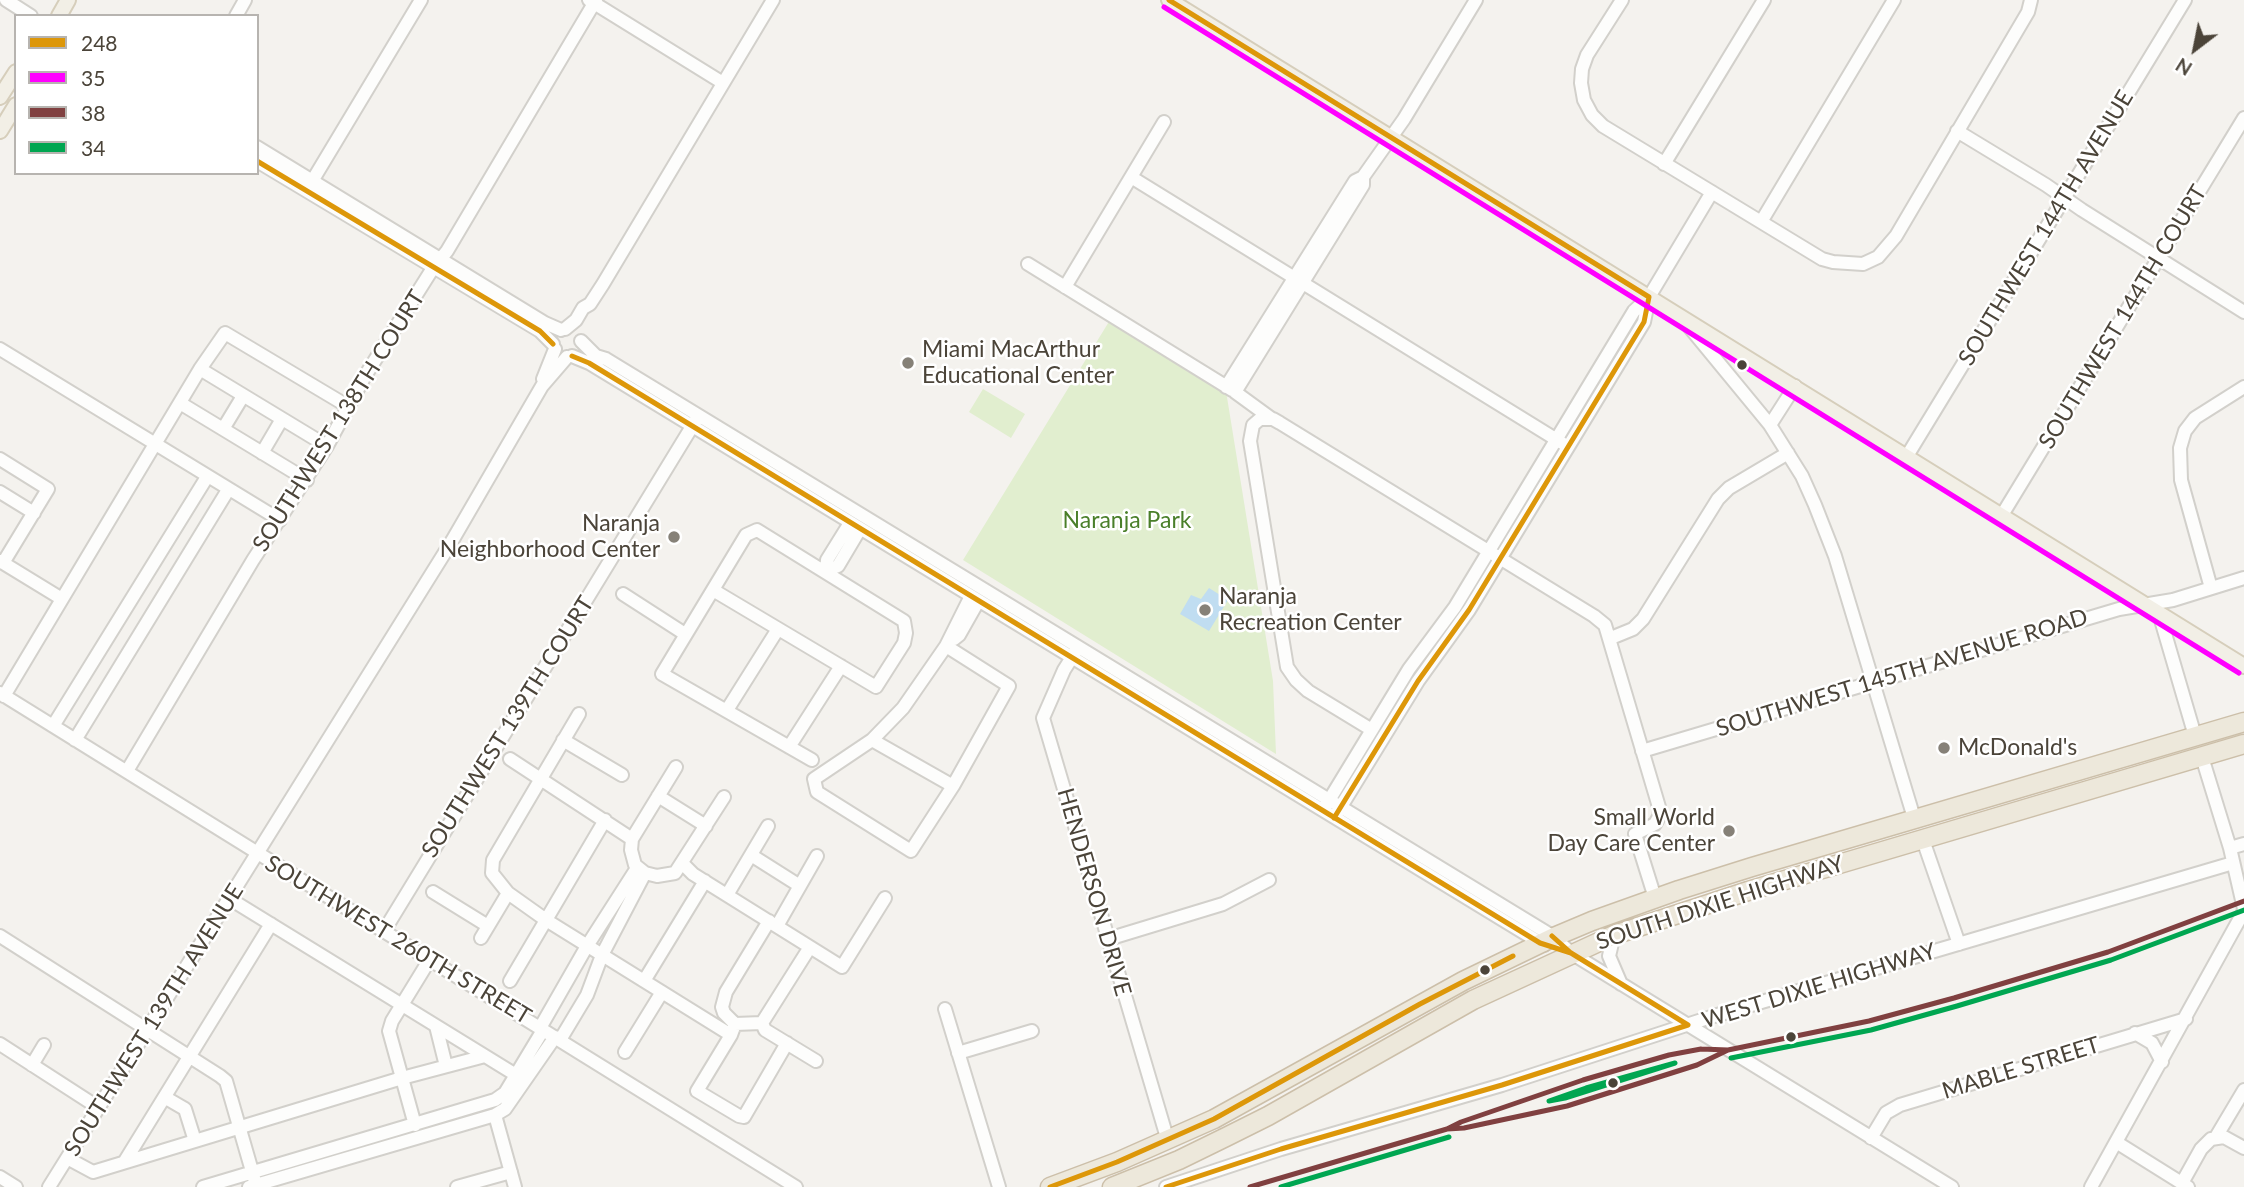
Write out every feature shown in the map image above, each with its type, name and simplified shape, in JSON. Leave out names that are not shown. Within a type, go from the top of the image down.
[{"type":"highway","name":"SOUTH DIXIE HIGHWAY","points":[[1050,1187],[1168,1141],[1255,1098],[1420,1004],[1547,940],[1655,898],[1914,818],[2244,722]]},
{"type":"highway","points":[[2202,757],[2217,743],[2244,735]]},
{"type":"highway","name":"SOUTH DIXIE HIGHWAY","points":[[1112,1187],[1179,1160],[1268,1116],[1431,1022],[1614,935],[1797,876],[2244,744]]},
{"type":"highway","points":[[1923,839],[1934,826],[2003,804],[2026,787]]},
{"type":"highway","points":[[1797,876],[1828,856],[1904,831],[1914,818]]},
{"type":"highway","points":[[1168,1141],[1179,1160]]},
{"type":"main road","points":[[1169,0],[2244,666]]},
{"type":"main road","points":[[0,97],[14,75]]},
{"type":"main road","points":[[0,131],[14,108]]},
{"type":"street","points":[[6,0],[28,14]]},
{"type":"street","points":[[309,186],[421,0]]},
{"type":"street","points":[[554,347],[555,336],[576,320],[583,308],[590,304],[773,0]]},
{"type":"street","points":[[1231,389],[1299,279],[1363,186],[1363,177],[1404,119],[1476,0]]},
{"type":"street","points":[[1622,0],[1587,55],[1581,83],[1584,100],[1592,115],[1603,126],[1822,258],[1833,262],[1863,264],[1878,257],[1896,236],[2030,6]]},
{"type":"street","points":[[1664,163],[1764,0]]},
{"type":"street","points":[[1761,222],[1894,0]]},
{"type":"street","name":"SOUTHWEST 144TH AVENUE","points":[[1907,456],[2185,0]]},
{"type":"street","points":[[593,1],[723,83]]},
{"type":"street","name":"SOUTHWEST 138TH COURT","points":[[127,771],[253,560],[307,480],[365,376],[438,264],[593,1]]},
{"type":"street","name":"SOUTHWEST 144TH COURT","points":[[2002,515],[2244,118]]},
{"type":"street","points":[[1065,286],[1164,122]]},
{"type":"street","points":[[1957,131],[2244,313]]},
{"type":"street","points":[[259,148],[309,186]]},
{"type":"street","points":[[259,162],[309,186],[438,264],[540,331],[560,355],[589,363],[695,421],[1952,1187]]},
{"type":"street","points":[[1131,177],[1568,447]]},
{"type":"street","points":[[1332,809],[1372,730],[1409,669],[1455,607],[1634,311],[1649,296],[1712,192]]},
{"type":"street","points":[[438,264],[545,323],[563,330],[575,331],[596,356],[855,526],[975,599],[1075,653]]},
{"type":"street","points":[[1028,264],[1231,389],[1266,419],[1600,621],[1611,638],[1660,815],[1655,824],[1635,834],[1655,898]]},
{"type":"street","points":[[1332,809],[1469,610],[1646,318],[1649,296]]},
{"type":"street","points":[[569,357],[578,352],[590,304]]},
{"type":"street","points":[[1679,315],[1770,425],[1801,476],[1828,534],[1914,818]]},
{"type":"street","points":[[2,695],[200,369],[225,333],[349,407]]},
{"type":"street","name":"SOUTHWEST 139TH AVENUE","points":[[542,386],[554,347]]},
{"type":"street","points":[[0,349],[280,520]]},
{"type":"street","name":"SOUTHWEST 139TH AVENUE","points":[[49,1187],[452,541],[542,386],[569,357]]},
{"type":"street","points":[[200,369],[327,446]]},
{"type":"street","points":[[1770,425],[1795,386]]},
{"type":"street","points":[[2211,588],[2181,480],[2179,448],[2185,431],[2195,418],[2244,387]]},
{"type":"street","points":[[223,429],[243,396]]},
{"type":"street","points":[[180,403],[307,480]]},
{"type":"street","points":[[262,453],[282,419]]},
{"type":"street","points":[[1266,419],[1251,428],[1250,441],[1291,674],[1308,691],[1372,730]]},
{"type":"street","name":"SOUTHWEST 139TH COURT","points":[[384,930],[695,421]]},
{"type":"street","points":[[1611,638],[1633,629],[1643,619],[1718,499],[1729,488],[1788,453]]},
{"type":"street","points":[[0,459],[48,489],[2,562],[62,599]]},
{"type":"street","points":[[53,726],[207,477]]},
{"type":"street","points":[[75,740],[228,490]]},
{"type":"street","points":[[0,492],[34,513]]},
{"type":"street","points":[[825,571],[827,560],[842,548],[855,526]]},
{"type":"street","points":[[713,590],[876,687],[904,643],[904,621],[757,530],[746,535],[662,674],[812,760]]},
{"type":"street","name":"SOUTHWEST 145TH AVENUE ROAD","points":[[1642,751],[2119,609],[2173,600],[2244,578]]},
{"type":"street","points":[[623,594],[685,634]]},
{"type":"street","points":[[946,646],[1009,686],[953,786],[911,852],[817,792],[814,779],[872,740],[902,708],[975,599]]},
{"type":"street","points":[[2160,613],[2195,736]]},
{"type":"street","points":[[727,710],[778,629]]},
{"type":"street","name":"HENDERSON DRIVE","points":[[1075,653],[1042,718],[1168,1141]]},
{"type":"street","points":[[789,747],[841,666]]},
{"type":"street","name":"SOUTHWEST 260TH STREET","points":[[2,695],[796,1187]]},
{"type":"street","points":[[579,713],[493,860],[492,873],[508,893],[546,920],[662,992],[733,1029],[762,1023],[810,947]]},
{"type":"street","points":[[563,740],[622,775]]},
{"type":"street","points":[[872,740],[953,786]]},
{"type":"street","points":[[2091,1187],[2244,910],[2230,848],[2202,757]]},
{"type":"street","points":[[510,759],[632,839]]},
{"type":"street","points":[[676,768],[632,839],[633,859],[641,870],[657,876],[671,875],[683,864],[724,797]]},
{"type":"street","points":[[658,796],[706,826]]},
{"type":"street","points":[[510,981],[605,820]]},
{"type":"street","points":[[727,895],[768,826]]},
{"type":"street","points":[[1923,839],[1959,944]]},
{"type":"street","points":[[2230,848],[2244,844]]},
{"type":"street","points":[[751,855],[800,886]]},
{"type":"street","points":[[733,1029],[722,1007],[726,992],[800,886],[817,856]]},
{"type":"street","name":"WEST DIXIE HIGHWAY","points":[[1167,1187],[1688,1026],[2233,863]]},
{"type":"street","points":[[683,864],[705,881],[842,967],[885,898]]},
{"type":"street","points":[[252,1181],[415,1125],[495,1101],[505,1093],[550,1033],[587,995],[618,910],[641,870]]},
{"type":"street","points":[[1108,939],[1223,904],[1245,895],[1269,880]]},
{"type":"street","points":[[644,981],[705,881]]},
{"type":"street","points":[[433,892],[485,932],[508,893]]},
{"type":"street","points":[[230,899],[516,1075]]},
{"type":"street","points":[[203,1187],[252,1181],[495,1115],[505,1109],[550,1033],[587,946],[618,910]]},
{"type":"street","points":[[125,1161],[271,924]]},
{"type":"street","points":[[1614,935],[1609,956],[1621,984]]},
{"type":"street","points":[[0,936],[226,1081],[252,1181]]},
{"type":"street","points":[[415,1125],[389,1031],[392,1021],[430,959]]},
{"type":"street","points":[[625,1052],[662,992]]},
{"type":"street","points":[[945,1009],[999,1187]]},
{"type":"street","name":"MABLE STREET","points":[[1871,1138],[1886,1113],[1899,1105],[2186,1019]]},
{"type":"street","points":[[762,1023],[765,1030],[816,1061]]},
{"type":"street","points":[[436,1026],[446,1066]]},
{"type":"street","points":[[733,1029],[697,1091],[738,1116],[744,1116],[787,1043]]},
{"type":"street","points":[[958,1053],[1032,1031]]},
{"type":"street","points":[[2135,1033],[2152,1043],[2162,1062]]},
{"type":"street","points":[[0,1044],[99,1108]]},
{"type":"street","points":[[32,1065],[44,1045]]},
{"type":"street","points":[[67,1158],[93,1172],[402,1078],[485,1056]]},
{"type":"street","points":[[2116,1142],[2186,1186],[2203,1146],[2216,1137],[2244,1090]]},
{"type":"street","points":[[166,1098],[184,1109],[195,1141]]},
{"type":"street","points":[[495,1115],[515,1187]]},
{"type":"street","points":[[2216,1137],[2227,1138],[2244,1148]]},
{"type":"street","points":[[1179,1160],[1189,1170],[1206,1173]]},
{"type":"street","points":[[457,1187],[511,1172]]},
{"type":"street","points":[[0,1177],[16,1187]]},
{"type":"green space","name":"Naranja Park","points":[[1110,320],[1226,391],[1273,681],[1276,754],[963,560]]},
{"type":"green space","points":[[983,389],[1025,414],[1011,438],[969,412]]},
{"type":"water","points":[[1209,588],[1228,600],[1209,631],[1180,614],[1191,595],[1201,599]]},
{"type":"transit line","name":"248","points":[[1169,0],[1649,297],[1644,322],[1469,610],[1418,681],[1334,818]]},
{"type":"transit line","name":"35","points":[[1164,7],[2239,673]]},
{"type":"transit line","name":"248","points":[[259,162],[540,331],[553,344]]},
{"type":"transit line","name":"248","points":[[572,356],[589,363],[1540,943],[1571,953]]},
{"type":"transit line","name":"38","points":[[1728,1050],[1869,1021],[1954,998],[2108,952],[2244,901]]},
{"type":"transit line","name":"34","points":[[1731,1058],[1871,1030],[1957,1006],[2111,960],[2244,910]]},
{"type":"transit line","name":"248","points":[[1552,936],[1571,953],[1688,1025]]},
{"type":"transit line","name":"248","points":[[1050,1187],[1117,1162],[1214,1119],[1420,1004],[1513,956]]},
{"type":"transit line","name":"248","points":[[1166,1187],[1281,1149],[1502,1085],[1688,1025]]},
{"type":"transit line","name":"38","points":[[1701,1049],[1728,1050],[1697,1065],[1567,1106],[1464,1128],[1447,1129],[1583,1080],[1669,1055],[1701,1049]]},
{"type":"transit line","name":"34","points":[[1675,1063],[1565,1098],[1549,1101],[1586,1088],[1675,1063]]},
{"type":"transit line","name":"38","points":[[1250,1187],[1447,1129]]},
{"type":"transit line","name":"34","points":[[1281,1187],[1449,1137]]},
{"type":"place","name":"Miami MacArthur Educational Center","points":[[908,363]]},
{"type":"place","name":"Naranja Neighborhood Center","points":[[674,537]]},
{"type":"place","name":"Naranja Recreation Center","points":[[1205,610]]},
{"type":"place","name":"McDonald's","points":[[1944,748]]},
{"type":"place","name":"Small World Day Care Center","points":[[1729,831]]}]
